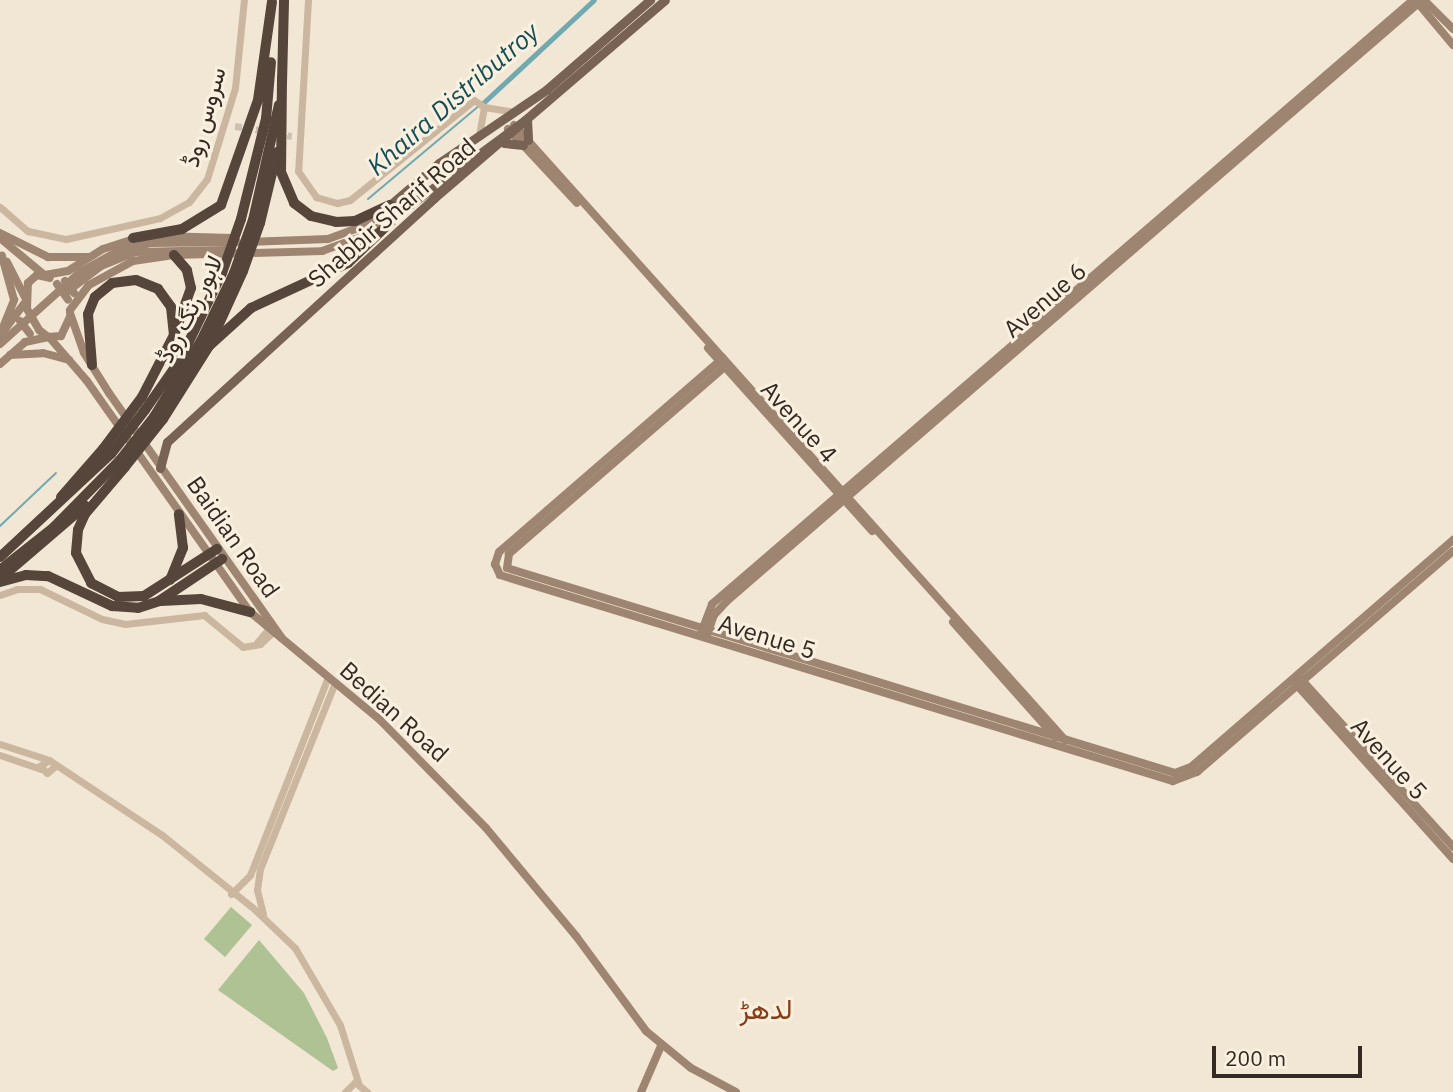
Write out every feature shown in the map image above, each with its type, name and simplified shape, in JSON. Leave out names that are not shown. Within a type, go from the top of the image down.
[{"type":"highway","name":"لاہور رنگ روڈ","points":[[0,570],[54,527],[154,415],[201,341],[238,272],[256,222],[282,78],[284,0]]},
{"type":"highway","name":"لاہور رنگ روڈ","points":[[154,415],[222,273],[241,219],[266,119],[272,1]]},
{"type":"highway","points":[[133,238],[182,229],[204,220],[225,198],[246,139],[264,71],[272,1]]},
{"type":"highway","points":[[282,78],[292,136],[284,185],[304,212],[320,220],[346,222],[390,205]]},
{"type":"highway","points":[[256,222],[292,136]]},
{"type":"highway","points":[[154,415],[209,345],[251,308],[322,277],[372,245],[404,209]]},
{"type":"highway","points":[[322,277],[391,219]]},
{"type":"highway","points":[[174,255],[184,266],[191,284],[174,335],[142,397],[115,458],[105,490],[78,530],[76,553],[86,577],[108,594],[128,598],[144,596],[215,557]]},
{"type":"highway","points":[[209,345],[238,272]]},
{"type":"highway","points":[[92,365],[88,314],[95,298],[112,283],[136,280],[158,289],[171,307],[174,335]]},
{"type":"highway","name":"لاہور رنگ روڈ","points":[[0,557],[37,528],[115,458]]},
{"type":"highway","points":[[0,581],[105,490]]},
{"type":"highway","points":[[168,583],[183,548],[178,514]]},
{"type":"highway","points":[[159,601],[215,557]]},
{"type":"highway","points":[[0,581],[26,575],[48,576],[112,606],[138,608],[159,601],[201,598],[253,616]]},
{"type":"main road","points":[[0,344],[79,274],[118,251],[151,243],[303,243],[337,237],[366,225],[439,163],[514,113],[650,0]]},
{"type":"main road","name":"Shabbir Sharif Road","points":[[160,468],[167,442],[434,198],[502,143],[513,129],[665,0]]},
{"type":"main road","points":[[1434,0],[1440,15]]},
{"type":"main road","points":[[1418,1],[1440,15],[1453,30]]},
{"type":"main road","points":[[1418,1],[1432,22],[1453,45]]},
{"type":"main road","name":"Avenue 6","points":[[704,634],[712,604],[829,509],[1418,1]]},
{"type":"main road","points":[[1400,14],[1432,22]]},
{"type":"main road","points":[[502,143],[525,143],[527,119]]},
{"type":"main road","points":[[1,334],[20,321],[31,335],[49,337],[65,333],[71,304],[78,296],[103,275],[133,261],[174,255],[329,249],[391,219],[513,129]]},
{"type":"main road","name":"Avenue 4","points":[[513,129],[830,484],[844,496],[1054,740]]},
{"type":"main road","points":[[0,236],[48,257],[86,259]]},
{"type":"main road","points":[[0,236],[23,261],[61,282],[71,304],[80,344],[92,365]]},
{"type":"main road","points":[[1,334],[25,303],[29,281],[68,271],[86,259],[133,238],[223,236],[264,242]]},
{"type":"main road","points":[[0,351],[84,277],[116,258],[152,249],[259,253]]},
{"type":"main road","points":[[1,255],[10,268],[25,303],[31,335]]},
{"type":"main road","points":[[1,255],[14,300],[1,334]]},
{"type":"main road","points":[[61,282],[86,259]]},
{"type":"main road","points":[[10,268],[20,268],[23,261]]},
{"type":"main road","points":[[71,304],[103,275]]},
{"type":"main road","points":[[0,364],[31,335]]},
{"type":"main road","name":"Bedian Road","points":[[31,335],[49,337],[70,358],[178,514],[215,557],[253,616],[332,679],[424,762],[486,828],[576,936],[633,1017],[661,1046],[736,1092]]},
{"type":"main road","points":[[10,355],[43,352],[70,358],[70,348],[80,344]]},
{"type":"main road","name":"Avenue 5","points":[[723,363],[503,548],[495,562],[505,577],[1064,743],[1117,760],[1168,781],[1188,778],[1297,680]]},
{"type":"main road","name":"Baidian Road","points":[[92,365],[215,557],[272,629]]},
{"type":"main road","points":[[859,483],[856,510],[829,509],[830,484],[859,483]]},
{"type":"main road","name":"Avenue 4","points":[[856,510],[1064,743]]},
{"type":"main road","points":[[1297,680],[1453,540]]},
{"type":"main road","points":[[1297,680],[1453,551]]},
{"type":"main road","points":[[253,616],[261,638]]},
{"type":"main road","name":"Avenue 5","points":[[1297,680],[1453,847]]},
{"type":"main road","name":"Avenue 5","points":[[1297,680],[1453,859]]},
{"type":"main road","points":[[640,1092],[661,1046]]},
{"type":"street","name":"سروس روڈ","points":[[0,207],[27,231],[59,238],[166,216],[189,202],[204,184],[225,124],[242,45],[244,0]]},
{"type":"street","points":[[308,0],[292,136],[298,172],[303,183],[316,197],[337,203],[370,187],[463,106],[481,104],[514,113]]},
{"type":"street","points":[[478,139],[481,104]]},
{"type":"street","points":[[225,124],[235,126]]},
{"type":"street","points":[[0,595],[17,589],[40,589],[102,619],[125,624],[197,614],[210,618],[236,645],[254,645],[272,629]]},
{"type":"street","points":[[254,645],[272,629]]},
{"type":"street","points":[[232,893],[245,883],[257,868],[288,800],[299,762],[332,679]]},
{"type":"street","points":[[0,744],[46,760],[53,769],[141,821],[232,893],[253,906],[295,948],[318,984],[340,1025],[355,1082]]},
{"type":"street","points":[[0,755],[41,769],[53,769]]},
{"type":"street","points":[[41,769],[46,760]]},
{"type":"street","points":[[299,762],[280,796],[257,868],[253,906],[291,951],[315,986],[344,1046],[355,1082],[367,1092]]},
{"type":"street","points":[[280,796],[288,800]]},
{"type":"street","points":[[345,1092],[355,1082]]},
{"type":"green space","points":[[231,907],[252,925],[225,957],[204,939]]},
{"type":"green space","points":[[259,940],[304,993],[327,1038],[338,1068],[333,1071],[218,990]]},
{"type":"waterway","name":"Khaira Distributroy","points":[[483,103],[594,0]]},
{"type":"waterway","name":"Khaira Distributroy","points":[[368,199],[479,106]]},
{"type":"waterway","name":"Khaira Distributroy","points":[[0,526],[56,473]]},
{"type":"tunnel","points":[[235,126],[265,131]]},
{"type":"tunnel","points":[[277,134],[292,136]]},
{"type":"district","name":"لدھڑ","points":[[766,1009]]}]
